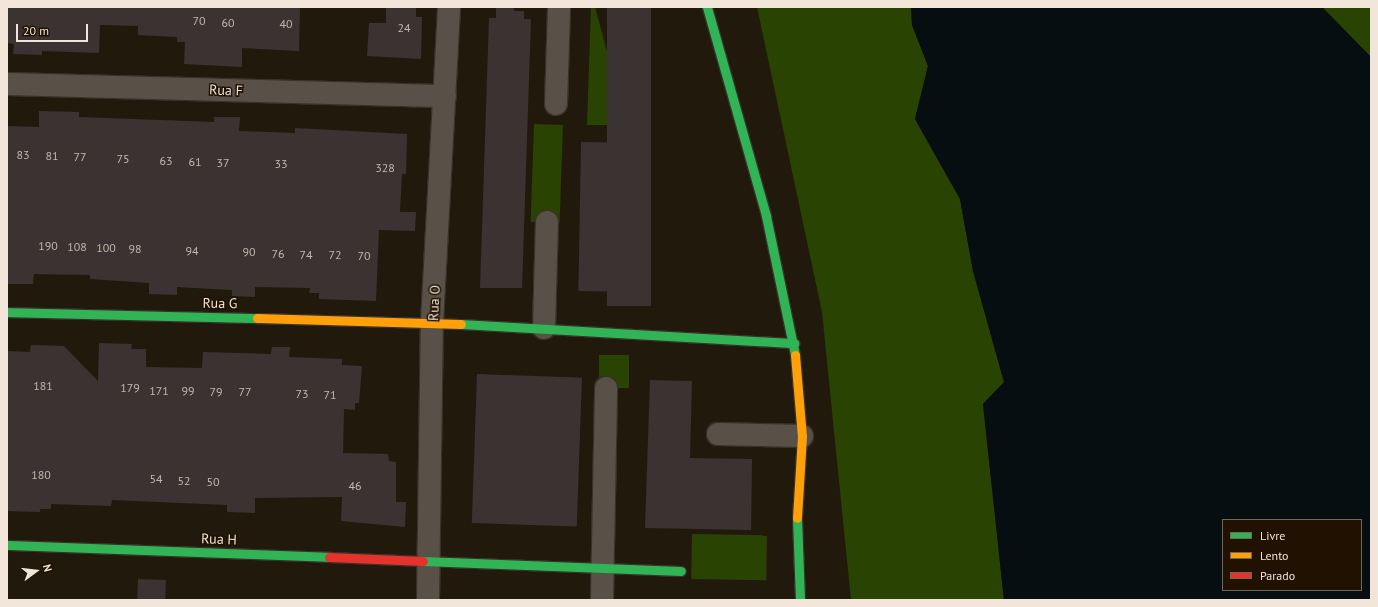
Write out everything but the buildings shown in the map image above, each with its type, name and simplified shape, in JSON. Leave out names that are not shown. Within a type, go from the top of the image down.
[{"type":"street","name":"Rua O","points":[[428,600],[432,322],[445,96],[448,7]]},
{"type":"street","points":[[556,104],[559,7]]},
{"type":"street","points":[[707,7],[766,216],[794,343],[802,436],[796,526],[800,600],[790,600]]},
{"type":"street","name":"Rua F","points":[[7,84],[445,96]]},
{"type":"street","points":[[544,328],[546,222]]},
{"type":"street","name":"Rua G","points":[[7,312],[432,322],[794,343]]},
{"type":"street","points":[[602,600],[604,568],[606,388]]},
{"type":"street","points":[[718,434],[802,436]]},
{"type":"street","name":"Rua H","points":[[7,545],[429,560],[681,571]]},
{"type":"green space","points":[[591,7],[595,7],[627,125],[587,125]]},
{"type":"green space","points":[[757,7],[911,7],[912,25],[928,66],[915,119],[960,199],[973,271],[1004,382],[983,404],[1004,600],[851,600],[822,312]]},
{"type":"green space","points":[[1322,7],[1371,7],[1371,57],[1323,8]]},
{"type":"green space","points":[[534,124],[563,125],[560,223],[531,222]]},
{"type":"green space","points":[[599,355],[629,355],[629,388],[599,388]]},
{"type":"green space","points":[[692,534],[767,535],[766,580],[691,579]]},
{"type":"shaded area","points":[[911,7],[1322,7],[1371,57],[1371,600],[1004,600],[983,404],[1004,382],[973,271],[960,199],[915,119],[928,66],[912,25]]},
{"type":"traffic: fast","points":[[707,7],[766,216],[795,355]]},
{"type":"traffic: fast","points":[[7,312],[257,318]]},
{"type":"traffic: fast","points":[[461,324],[794,343]]},
{"type":"traffic: fast","points":[[797,518],[800,600]]},
{"type":"traffic: fast","points":[[7,545],[329,557]]},
{"type":"traffic: fast","points":[[423,561],[681,571]]},
{"type":"traffic: slow","points":[[257,318],[461,324]]},
{"type":"traffic: slow","points":[[795,355],[802,436],[797,518]]},
{"type":"traffic: jam","points":[[329,557],[423,561]]}]
